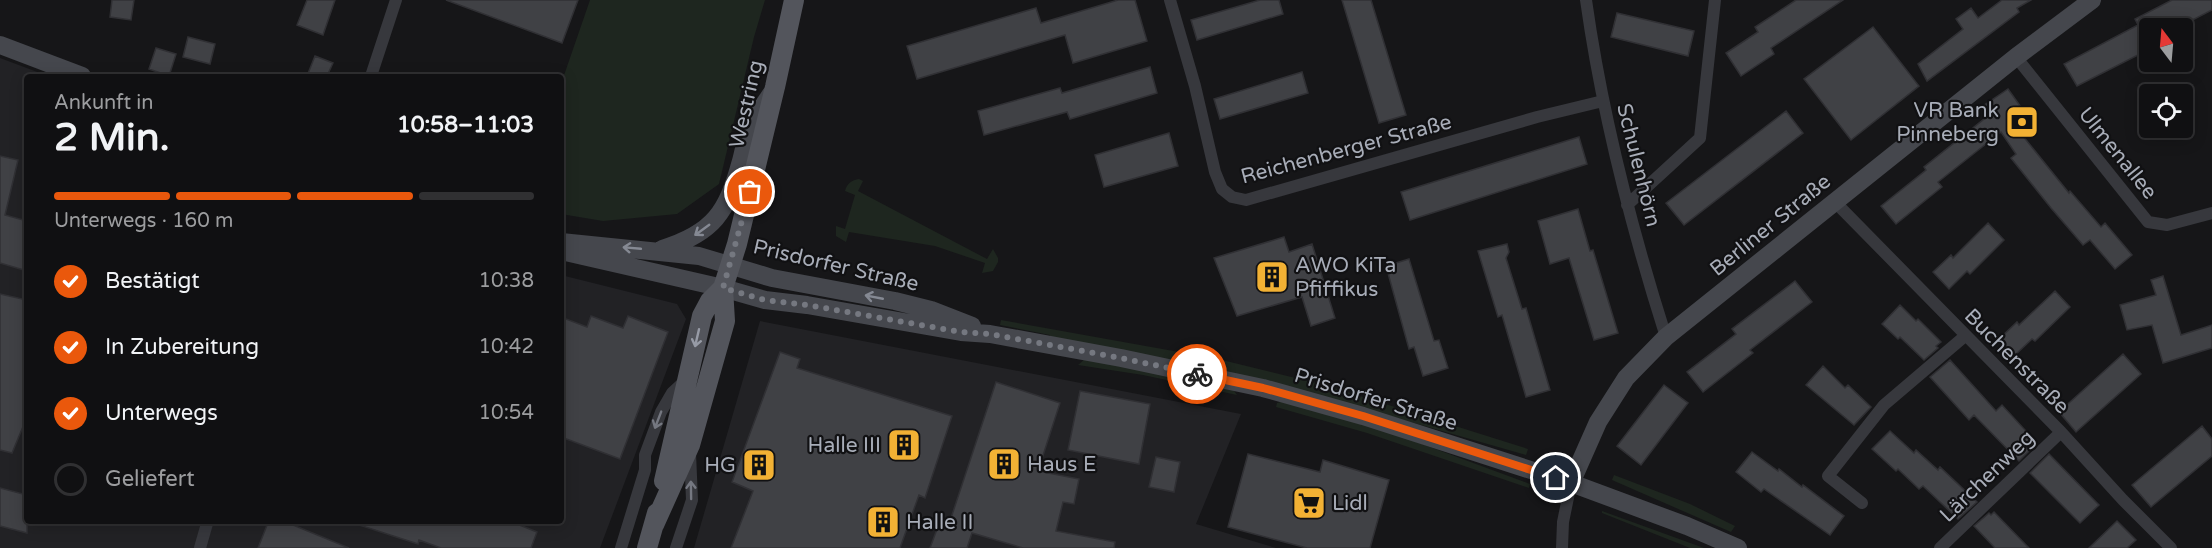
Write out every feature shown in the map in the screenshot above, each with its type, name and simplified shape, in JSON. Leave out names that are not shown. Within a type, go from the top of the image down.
[{"type":"main road","name":"Westring","points":[[654,525],[690,445],[725,321],[723,288],[775,87],[794,0]]},
{"type":"main road","name":"Berliner Straße","points":[[1571,483],[1598,422],[1626,378],[1666,337],[2016,57],[2090,1]]},
{"type":"main road","points":[[1,45],[77,74]]},
{"type":"main road","points":[[659,250],[691,238],[710,224],[725,207],[734,186],[750,127],[775,87]]},
{"type":"main road","name":"Prisdorfer Straße","points":[[564,242],[659,250],[699,256],[772,278],[896,301],[931,310],[990,334]]},
{"type":"main road","name":"Prisdorfer Straße","points":[[564,252],[723,288],[765,300],[807,305],[961,332],[990,334],[1121,358],[1263,388],[1363,416],[1571,483],[1687,526],[1738,548]]},
{"type":"main road","name":"Westring","points":[[647,548],[702,316],[710,301],[723,288]]},
{"type":"street","points":[[372,74],[396,0]]},
{"type":"street","name":"Reichenberger Straße","points":[[1170,0],[1195,86],[1215,172],[1222,189],[1232,197],[1246,200],[1526,120],[1603,101]]},
{"type":"street","name":"Schulenhörn","points":[[1586,0],[1603,101],[1627,205],[1666,337]]},
{"type":"street","points":[[1627,205],[1700,138],[1715,0]]},
{"type":"street","name":"Ulmenallee","points":[[2016,57],[2148,222],[2167,225],[2212,213]]},
{"type":"street","name":"Buchenstraße","points":[[1835,202],[2061,432],[2123,500],[2171,548]]},
{"type":"street","points":[[1862,503],[1828,476],[1884,405],[1965,336]]},
{"type":"street","points":[[621,548],[645,470],[645,455],[661,412],[672,393],[688,378]]},
{"type":"street","name":"Lärchenweg","points":[[1940,548],[2061,432]]},
{"type":"street","points":[[676,548],[692,500],[690,445]]},
{"type":"street","name":"Berliner Straße","points":[[1562,548],[1563,522],[1571,483]]},
{"type":"street","points":[[200,548],[207,524]]},
{"type":"shaded area","points":[[590,0],[765,0],[719,184],[677,214],[603,221],[564,214],[564,75]]},
{"type":"shaded area","points":[[0,58],[43,74],[24,74],[24,524],[564,524],[564,276],[677,304],[686,319],[600,548],[0,548]]},
{"type":"shaded area","points":[[859,179],[863,181],[858,191],[987,259],[993,249],[998,262],[993,271],[982,273],[985,263],[935,246],[849,232],[846,242],[836,236],[836,226],[845,229],[855,195],[845,191],[846,188],[850,182]]},
{"type":"shaded area","points":[[1001,320],[1218,359],[1328,386],[1528,449],[1526,455],[1264,380],[1050,338],[1050,335],[1000,325]]},
{"type":"shaded area","points":[[760,321],[1241,414],[1196,524],[1276,548],[694,548]]},
{"type":"shaded area","points":[[1085,359],[1232,388],[1237,395],[1143,375],[1078,365]]},
{"type":"shaded area","points":[[1284,401],[1368,424],[1530,484],[1529,488],[1367,433],[1276,407],[1277,403]]},
{"type":"shaded area","points":[[1614,475],[1690,504],[1735,526],[1731,532],[1612,480]]},
{"type":"shaded area","points":[[1602,511],[1704,548],[1690,548],[1602,513]]},
{"type":"building","points":[[112,0],[134,0],[131,20],[110,17]]},
{"type":"building","points":[[307,0],[335,0],[323,35],[297,25]]},
{"type":"building","points":[[446,0],[578,0],[562,43]]},
{"type":"building","points":[[1118,0],[1135,0],[1147,41],[1073,63],[1065,35],[917,79],[907,46],[1036,8],[1041,23]]},
{"type":"building","points":[[1260,0],[1279,0],[1283,14],[1197,40],[1191,20]]},
{"type":"building","points":[[1342,0],[1371,0],[1406,115],[1379,123]]},
{"type":"building","points":[[1796,0],[1843,0],[1771,48],[1774,54],[1741,76],[1726,53],[1758,32],[1755,27]]},
{"type":"building","points":[[2002,0],[2031,0],[2017,8],[2019,12],[1927,81],[1918,64],[1963,29],[1956,19],[1971,8],[1978,18]]},
{"type":"building","points":[[2172,0],[2212,0],[2212,10],[2193,20],[2139,18],[2139,55],[2077,86],[2064,64],[2138,25],[2135,19]]},
{"type":"building","points":[[1617,13],[1694,31],[1688,56],[1611,37]]},
{"type":"building","points":[[1873,27],[1919,86],[1851,140],[1804,79]]},
{"type":"building","points":[[188,37],[215,44],[210,64],[183,57]]},
{"type":"building","points":[[156,48],[176,54],[170,74],[149,69]]},
{"type":"building","points":[[315,56],[333,63],[328,74],[308,74]]},
{"type":"building","points":[[1150,67],[1157,93],[1070,119],[1067,112],[984,135],[978,111],[1060,88],[1062,93]]},
{"type":"building","points":[[1302,72],[1308,93],[1220,119],[1214,99]]},
{"type":"building","points":[[2008,89],[2031,121],[2018,130],[2069,193],[2070,191],[2101,227],[2105,223],[2132,255],[2115,269],[2090,240],[2083,245],[2051,208],[2011,158],[2016,154],[2001,132],[1938,182],[1942,187],[1896,224],[1881,206],[1926,170],[1924,167],[1989,115],[1983,106]]},
{"type":"building","points":[[1786,111],[1803,133],[1684,225],[1666,203]]},
{"type":"building","points":[[1169,133],[1178,166],[1104,187],[1095,155]]},
{"type":"building","points":[[1579,137],[1587,164],[1410,220],[1401,192]]},
{"type":"building","points":[[0,156],[18,160],[5,215],[24,220],[24,270],[0,263]]},
{"type":"building","points":[[1578,209],[1618,333],[1594,340],[1569,258],[1550,264],[1538,221]]},
{"type":"building","points":[[1988,223],[2004,240],[1970,274],[1967,271],[1949,289],[1933,272],[1951,255],[1953,258]]},
{"type":"building","name":"AWO KiTa Pfiffikus","points":[[1284,237],[1289,252],[1312,244],[1335,318],[1311,326],[1302,297],[1237,316],[1214,258]]},
{"type":"building","points":[[1507,244],[1509,252],[1506,258],[1522,309],[1526,308],[1550,390],[1526,397],[1502,315],[1498,317],[1478,251]]},
{"type":"building","points":[[1409,259],[1434,341],[1439,340],[1448,368],[1423,376],[1414,347],[1409,349],[1386,266]]},
{"type":"building","points":[[2163,276],[2181,335],[2212,325],[2212,348],[2163,363],[2152,325],[2127,330],[2120,305],[2156,295],[2151,280]]},
{"type":"building","points":[[1795,281],[1812,302],[1750,350],[1753,353],[1703,392],[1687,372],[1736,334],[1732,329]]},
{"type":"building","points":[[2055,291],[2070,307],[2035,341],[2032,339],[2014,356],[1998,340],[2017,322],[2019,325]]},
{"type":"building","points":[[0,294],[24,299],[24,424],[12,453],[0,450]]},
{"type":"building","points":[[1900,305],[1941,342],[1936,346],[1938,348],[1924,360],[1900,337],[1898,339],[1882,324]]},
{"type":"building","points":[[591,316],[623,328],[628,316],[668,332],[620,459],[564,438],[564,318],[587,327]]},
{"type":"building","points":[[780,352],[800,359],[797,368],[952,416],[925,498],[919,495],[900,548],[731,548],[753,491],[732,482]]},
{"type":"building","points":[[2123,354],[2141,374],[2076,432],[2059,412]]},
{"type":"building","points":[[1950,360],[1996,411],[2002,405],[2037,443],[2019,461],[1974,415],[1969,420],[1930,377]]},
{"type":"building","points":[[1823,366],[1845,388],[1848,385],[1871,407],[1854,425],[1806,385]]},
{"type":"building","name":"Haus E","points":[[996,382],[1060,403],[1038,471],[1079,479],[1074,504],[1063,502],[1056,531],[1115,542],[1114,548],[1023,548],[972,533],[967,548],[930,548],[940,521],[949,524]]},
{"type":"building","points":[[1664,385],[1688,403],[1641,465],[1617,446]]},
{"type":"building","points":[[1080,391],[1150,404],[1139,464],[1068,450]]},
{"type":"building","points":[[2202,426],[2212,439],[2212,456],[2151,507],[2132,485]]},
{"type":"building","points":[[1890,431],[1914,453],[1916,450],[1938,470],[1940,467],[1977,502],[1958,519],[1923,486],[1919,489],[1898,469],[1896,471],[1872,449]]},
{"type":"building","points":[[1752,452],[1802,487],[1803,485],[1844,516],[1830,535],[1764,489],[1761,492],[1736,472]]},
{"type":"building","name":"Lidl","points":[[1248,454],[1320,472],[1323,460],[1389,480],[1370,548],[1307,548],[1228,527]]},
{"type":"building","points":[[2049,454],[2099,505],[2080,523],[2030,473]]},
{"type":"building","points":[[1156,457],[1180,462],[1174,492],[1149,487]]},
{"type":"building","points":[[0,488],[24,494],[24,524],[27,524],[27,533],[0,526]]},
{"type":"building","points":[[1994,512],[2029,548],[1995,548],[1974,526],[1989,513],[1991,515]]},
{"type":"building","points":[[2117,521],[2136,540],[2127,548],[2089,548]]},
{"type":"building","points":[[267,524],[291,524],[349,548],[258,548]]},
{"type":"building","points":[[356,524],[517,524],[537,532],[531,548],[441,548],[419,540],[418,544]]},
{"type":"way so far","points":[[750,192],[723,288],[765,300],[807,305],[926,327],[990,334],[1197,374]]},
{"type":"place","name":"VR Bank Pinneberg","points":[[2022,122]]},
{"type":"place","name":"AWO KiTa Pfiffikus","points":[[1272,277]]},
{"type":"place","name":"Halle III","points":[[904,445]]},
{"type":"place","name":"Haus E","points":[[1004,464]]},
{"type":"place","name":"HG","points":[[759,465]]},
{"type":"place","name":"Lidl","points":[[1309,503]]},
{"type":"place","name":"Halle II","points":[[883,522]]},
{"type":"route","points":[[1197,374],[1263,388],[1363,416],[1556,478]]}]
